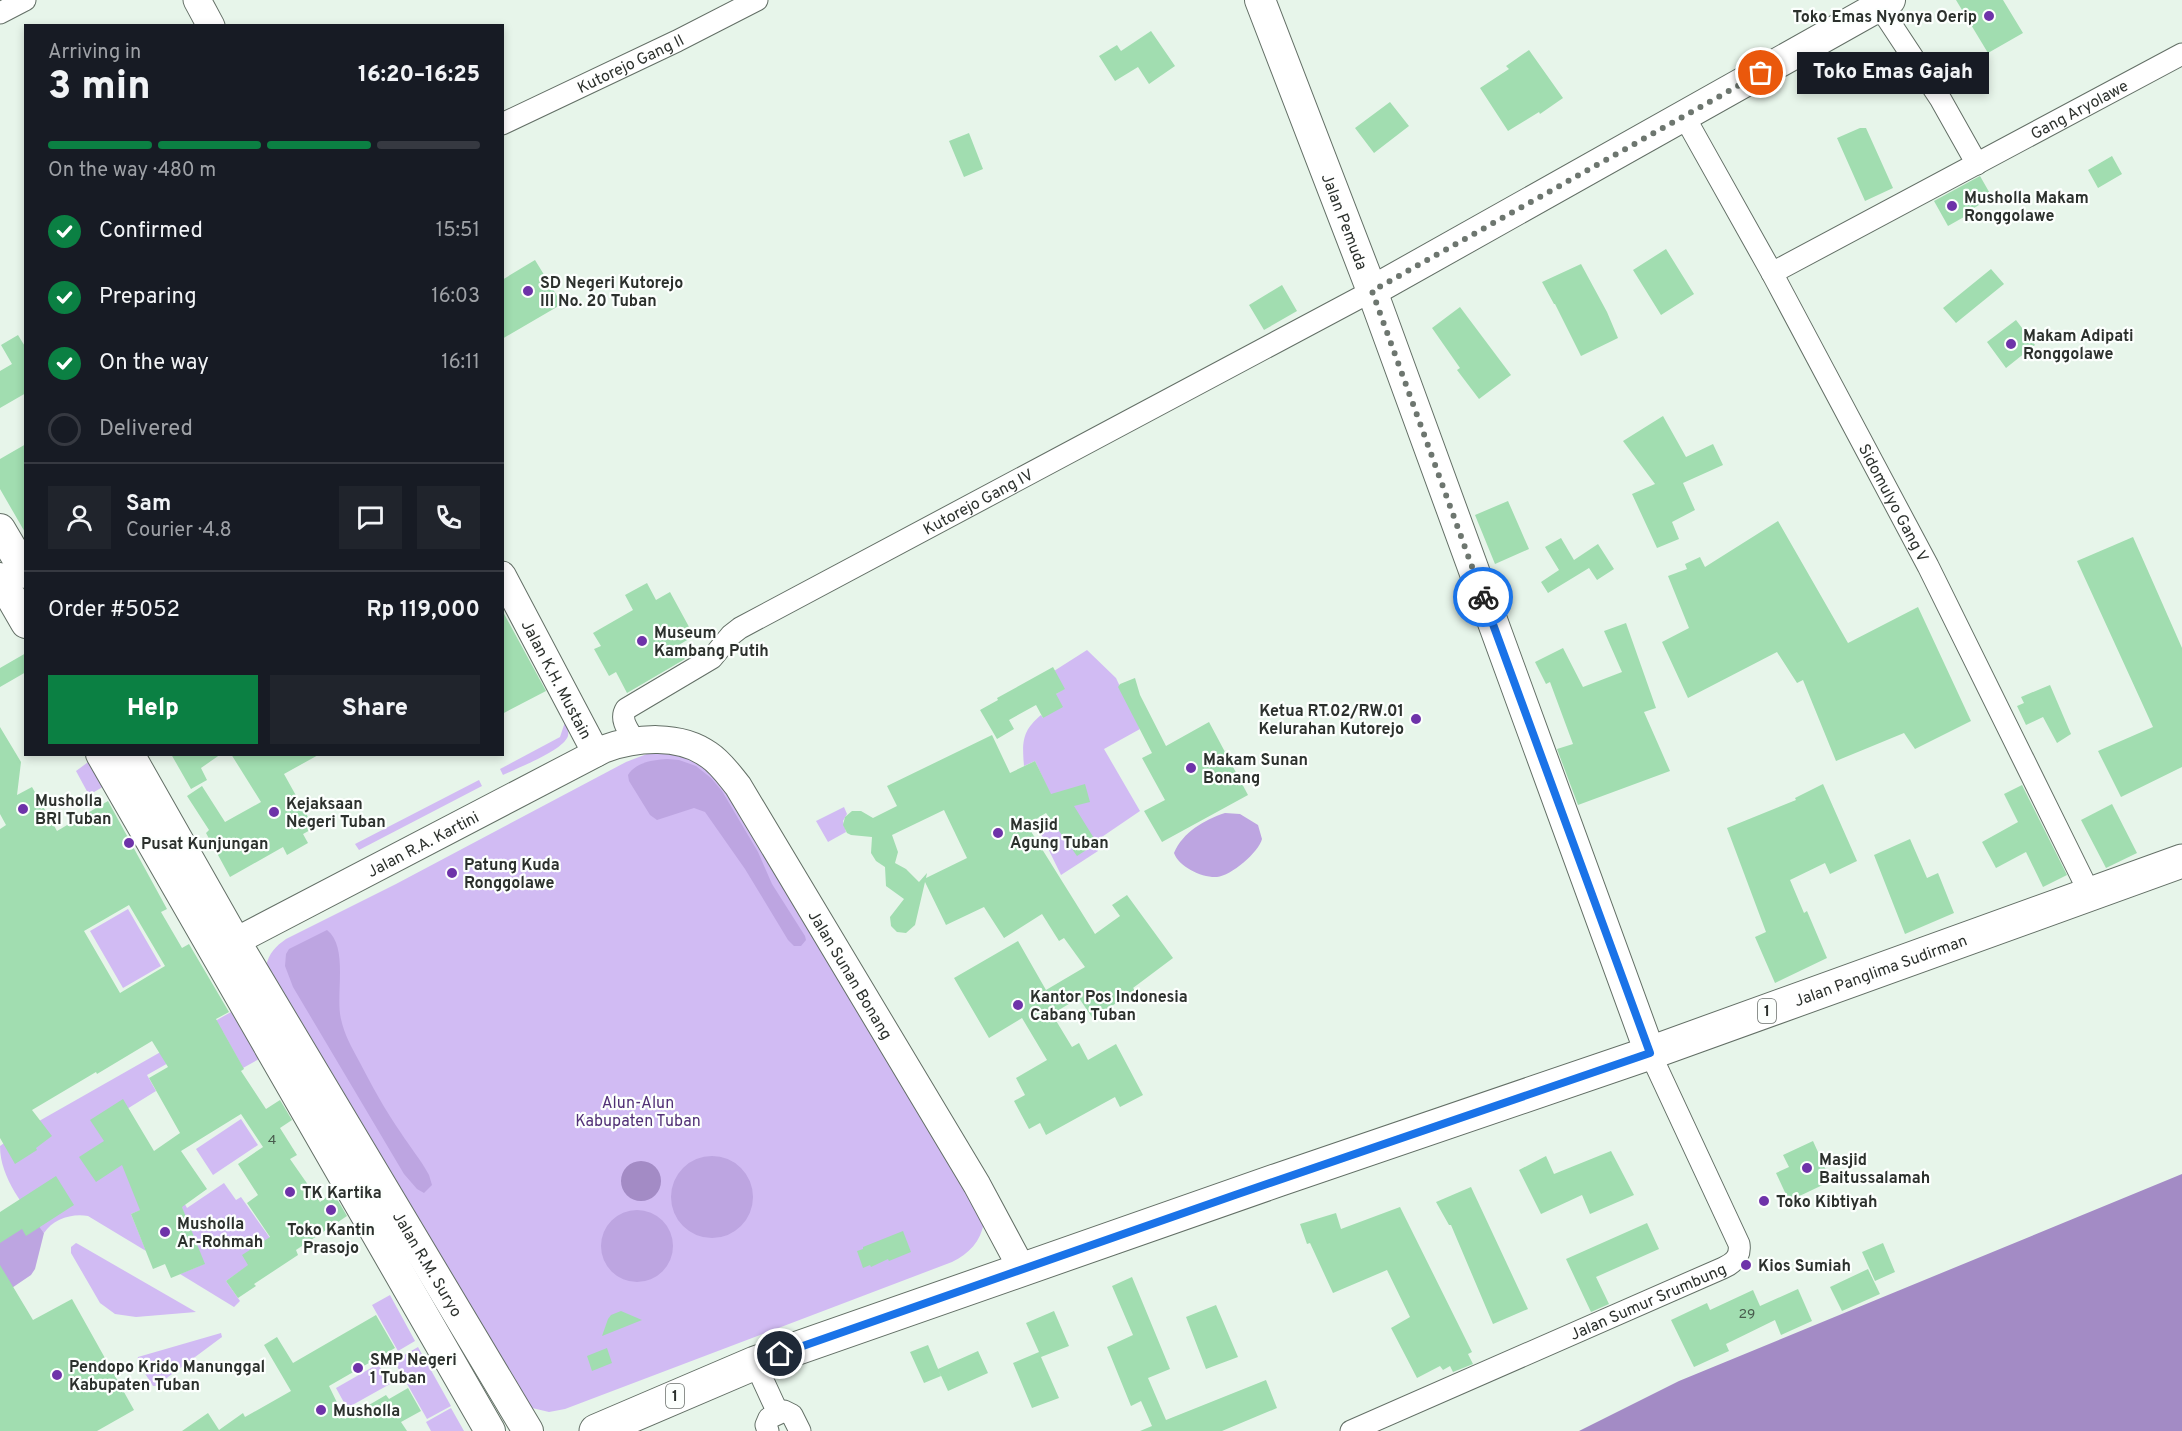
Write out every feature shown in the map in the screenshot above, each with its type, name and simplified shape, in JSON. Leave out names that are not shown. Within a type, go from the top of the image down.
[{"type":"highway","name":"Jalan Panglima Sudirman","points":[[596,1431],[755,1363],[1650,1053],[2182,861]]},
{"type":"main road","name":"Jalan Pemuda","points":[[1260,0],[1372,291],[1650,1053]]},
{"type":"main road","points":[[1372,291],[1885,3]]},
{"type":"main road","points":[[0,529],[24,570]]},
{"type":"main road","points":[[0,578],[24,620]]},
{"type":"main road","points":[[102,756],[224,947]]},
{"type":"main road","points":[[130,756],[224,947]]},
{"type":"main road","name":"Jalan R.M. Suryo","points":[[224,947],[390,1229],[524,1430]]},
{"type":"main road","name":"Jalan R.M. Suryo","points":[[390,1229],[490,1431]]},
{"type":"street","points":[[0,13],[25,0]]},
{"type":"street","points":[[197,0],[210,24]]},
{"type":"street","name":"Kutorejo Gang II","points":[[504,123],[677,41],[757,0]]},
{"type":"street","points":[[1885,3],[1977,164]]},
{"type":"street","name":"Gang Aryolawe","points":[[1772,273],[2182,54]]},
{"type":"street","name":"Sidomulyo Gang V","points":[[1684,116],[1772,273],[1942,593],[2090,894]]},
{"type":"street","name":"Kutorejo Gang IV","points":[[635,741],[623,719],[626,709],[712,658],[731,634],[740,628],[1372,291]]},
{"type":"street","name":"Jalan K.H. Mustain","points":[[504,579],[596,753]]},
{"type":"street","name":"Jalan Sunan Bonang","points":[[635,741],[661,740],[688,745],[708,754],[729,774],[977,1185],[1022,1269]]},
{"type":"street","name":"Jalan R.A. Kartini","points":[[224,947],[596,753],[611,746],[635,741]]},
{"type":"street","name":"Jalan Sumur Srumbung","points":[[1351,1431],[1735,1261],[1740,1253],[1739,1244],[1650,1053]]},
{"type":"street","points":[[755,1363],[773,1422],[790,1412],[800,1431]]},
{"type":"green space","points":[[1087,650],[1116,678],[1140,729],[1104,749],[1140,811],[1093,843],[1098,851],[1061,875],[1039,830],[1062,819],[1035,761],[1024,766],[1023,744],[1030,726],[1041,715],[1043,718],[1056,694],[1064,689],[1054,671]]},
{"type":"green space","points":[[565,722],[568,736],[564,742],[539,758],[503,775],[500,769],[560,737]]},
{"type":"green space","name":"Alun-Alun Kabupaten Tuban","points":[[652,752],[676,753],[714,768],[984,1222],[973,1246],[952,1262],[565,1409],[549,1412],[528,1407],[266,966],[273,950],[286,939],[396,884],[626,762]]},
{"type":"green space","points":[[91,760],[106,785],[89,795],[76,771]]},
{"type":"green space","points":[[479,780],[482,786],[359,850],[355,844]]},
{"type":"green space","points":[[844,807],[847,814],[843,821],[846,832],[828,842],[816,821]]},
{"type":"green space","points":[[128,909],[161,966],[123,988],[90,931]]},
{"type":"green space","points":[[231,1012],[259,1059],[243,1068],[223,1032],[147,1075],[156,1091],[106,1122],[181,1197],[187,1208],[224,1183],[236,1200],[241,1197],[270,1238],[249,1265],[226,1281],[240,1301],[234,1307],[180,1274],[204,1264],[177,1195],[131,1214],[146,1251],[88,1216],[76,1215],[63,1218],[52,1224],[44,1233],[9,1181],[4,1170],[0,1146],[18,1133]]},
{"type":"green space","points":[[241,1119],[258,1145],[213,1175],[196,1149]]},
{"type":"green space","points":[[76,1243],[196,1312],[136,1317],[115,1314],[100,1303],[71,1253],[71,1247]]},
{"type":"green space","points":[[390,1295],[415,1341],[398,1351],[372,1305]]},
{"type":"green space","points":[[221,1333],[222,1337],[156,1386],[153,1386],[137,1361],[138,1357]]},
{"type":"green space","points":[[418,1347],[451,1406],[427,1419],[394,1361]]},
{"type":"green space","points":[[378,1364],[390,1384],[347,1408],[336,1388]]},
{"type":"green space","points":[[451,1408],[464,1431],[431,1431],[426,1422]]},
{"type":"shaded area","points":[[667,759],[679,760],[696,766],[722,791],[758,852],[772,884],[805,936],[806,940],[801,946],[794,946],[788,940],[745,869],[705,812],[694,808],[657,820],[650,815],[629,781],[628,775],[640,764]]},
{"type":"shaded area","points":[[1225,813],[1240,814],[1258,825],[1262,839],[1260,844],[1237,868],[1223,876],[1211,877],[1192,871],[1181,863],[1174,853],[1183,839],[1195,828]]},
{"type":"shaded area","points":[[327,930],[334,938],[340,959],[340,1009],[344,1030],[384,1107],[429,1175],[432,1185],[424,1193],[417,1189],[404,1174],[293,987],[285,966],[289,949]]},
{"type":"shaded area","points":[[712,1156],[728,1159],[741,1168],[750,1181],[753,1197],[750,1213],[741,1226],[728,1235],[712,1238],[696,1235],[683,1226],[674,1213],[671,1197],[674,1181],[683,1168],[696,1159]]},
{"type":"shaded area","points":[[641,1161],[649,1162],[655,1167],[660,1173],[660,1189],[655,1195],[649,1200],[641,1201],[633,1200],[627,1195],[622,1189],[621,1181],[622,1173],[627,1167],[633,1162]]},
{"type":"shaded area","points":[[2182,1174],[2182,1431],[1579,1431],[1679,1381]]},
{"type":"shaded area","points":[[23,1204],[44,1233],[35,1269],[31,1275],[0,1296],[0,1218]]},
{"type":"shaded area","points":[[637,1210],[651,1213],[663,1220],[670,1232],[673,1246],[670,1260],[663,1272],[651,1279],[637,1282],[623,1279],[611,1272],[604,1260],[601,1246],[604,1232],[611,1220],[623,1213]]},
{"type":"building","name":"Toko Emas Nyonya Oerip","points":[[1956,0],[2003,0],[2023,33],[1988,53]]},
{"type":"building","points":[[1151,31],[1175,66],[1149,84],[1138,67],[1115,81],[1099,56],[1117,45],[1121,51]]},
{"type":"building","points":[[1529,50],[1563,98],[1540,114],[1539,112],[1508,131],[1480,88],[1509,69],[1506,66]]},
{"type":"building","points":[[1390,102],[1409,126],[1374,153],[1355,128]]},
{"type":"building","points":[[1860,128],[1866,128],[1893,188],[1865,201],[1837,138]]},
{"type":"building","points":[[969,133],[983,169],[964,177],[949,141]]},
{"type":"building","points":[[2112,156],[2122,174],[2098,188],[2088,170]]},
{"type":"building","points":[[1980,176],[1992,197],[1969,211],[1971,213],[1948,226],[1934,201]]},
{"type":"building","points":[[1666,249],[1694,294],[1661,315],[1633,270]]},
{"type":"building","name":"SD Negeri Kutorejo III No. 20 Tuban","points":[[535,260],[562,304],[504,338],[504,279]]},
{"type":"building","points":[[1581,264],[1618,338],[1581,356],[1542,282]]},
{"type":"building","points":[[1991,269],[2004,284],[1956,323],[1943,308]]},
{"type":"building","points":[[1282,285],[1297,311],[1264,330],[1249,305]]},
{"type":"building","points":[[1460,307],[1511,375],[1479,399],[1457,370],[1460,368],[1432,328]]},
{"type":"building","name":"Makam Adipati Ronggolawe","points":[[2016,320],[2035,345],[2006,368],[1987,342]]},
{"type":"building","points":[[18,335],[24,345],[24,394],[0,408],[0,371],[12,364],[1,345]]},
{"type":"building","points":[[1663,416],[1686,457],[1713,444],[1723,465],[1683,483],[1695,510],[1672,522],[1679,539],[1657,548],[1632,494],[1655,484],[1623,441]]},
{"type":"building","points":[[24,445],[24,531],[0,489],[0,459]]},
{"type":"building","points":[[1508,501],[1529,549],[1495,564],[1475,515]]},
{"type":"building","points":[[1778,521],[1848,643],[1918,607],[1971,721],[1915,749],[1904,733],[1836,761],[1803,680],[1797,683],[1777,652],[1688,698],[1662,642],[1689,628],[1668,576],[1687,569],[1685,564],[1700,557],[1705,567]]},
{"type":"building","points":[[2133,537],[2182,648],[2182,767],[2121,797],[2098,751],[2153,727],[2077,561]]},
{"type":"building","points":[[1561,538],[1574,560],[1598,544],[1614,569],[1597,580],[1589,568],[1548,593],[1541,582],[1559,570],[1545,547]]},
{"type":"building","name":"Museum Kambang Putih","points":[[647,583],[656,600],[670,592],[694,636],[677,646],[685,659],[627,693],[616,672],[609,676],[594,649],[601,646],[593,633],[633,610],[625,595]]},
{"type":"building","points":[[504,614],[546,691],[504,713]]},
{"type":"building","points":[[1626,623],[1656,708],[1644,712],[1670,771],[1578,805],[1557,749],[1573,744],[1550,682],[1546,684],[1535,662],[1563,648],[1583,687],[1622,672],[1604,631]]},
{"type":"building","points":[[24,654],[24,673],[0,687],[0,668]]},
{"type":"building","points":[[1053,667],[1065,689],[1056,694],[1063,707],[1043,718],[1036,705],[1009,720],[1014,729],[997,739],[980,710]]},
{"type":"building","name":"Makam Sunan Bonang","points":[[1135,678],[1140,695],[1166,746],[1209,722],[1248,795],[1162,842],[1144,811],[1165,800],[1142,758],[1152,753],[1118,687]]},
{"type":"building","points":[[2050,685],[2071,734],[2057,743],[2043,717],[2026,725],[2017,706],[2024,703],[2021,697]]},
{"type":"building","points":[[0,727],[21,762],[17,795],[32,787],[57,831],[108,801],[167,909],[161,912],[182,948],[189,944],[229,1012],[216,1019],[244,1069],[241,1071],[266,1109],[280,1100],[292,1120],[280,1128],[297,1155],[290,1159],[320,1202],[333,1192],[347,1216],[296,1250],[298,1255],[254,1284],[256,1286],[238,1298],[226,1281],[248,1265],[242,1255],[270,1237],[247,1203],[258,1195],[238,1164],[263,1147],[241,1114],[181,1151],[207,1189],[182,1207],[205,1264],[171,1278],[165,1264],[153,1269],[131,1214],[140,1210],[122,1165],[96,1182],[79,1157],[104,1141],[90,1120],[123,1099],[154,1151],[180,1133],[149,1078],[168,1067],[152,1041],[32,1110],[52,1136],[36,1148],[37,1150],[15,1164],[0,1138],[0,829],[6,825],[0,814]],"holes":[[[129,905],[165,966],[120,993],[84,931]]]},
{"type":"building","points":[[992,735],[1010,773],[1035,761],[1051,794],[1085,784],[1090,802],[1074,806],[1097,843],[1077,856],[1046,813],[1027,825],[1095,934],[1120,916],[1112,905],[1127,895],[1173,958],[1133,988],[1135,990],[1093,1019],[1079,998],[1052,1014],[1072,1047],[1079,1043],[1088,1060],[1116,1044],[1143,1095],[1120,1107],[1115,1097],[1046,1135],[1040,1123],[1029,1129],[1014,1101],[1025,1095],[1016,1078],[1047,1060],[1022,1018],[989,1038],[954,978],[1018,941],[1046,990],[1085,967],[1064,938],[1059,941],[1042,914],[1004,938],[984,907],[946,925],[925,882],[915,925],[906,933],[897,932],[891,926],[890,917],[904,899],[886,886],[885,867],[876,861],[871,853],[872,837],[851,835],[847,833],[843,825],[845,817],[852,811],[861,811],[873,818],[897,806],[887,786]],"holes":[[[944,810],[967,858],[926,878],[927,873],[919,882],[906,869],[895,863],[898,852],[892,835]]]},
{"type":"building","points":[[172,756],[218,756],[201,768],[207,780],[191,789]]},
{"type":"building","name":"Kejaksaan Negeri Tuban","points":[[232,756],[316,756],[284,774],[314,828],[303,834],[308,843],[287,855],[283,847],[230,877],[206,833],[209,830],[187,796],[202,786],[225,822],[261,802]]},
{"type":"building","points":[[1823,784],[1857,861],[1830,874],[1825,863],[1790,880],[1804,913],[1807,911],[1827,958],[1775,983],[1755,937],[1766,932],[1727,828],[1796,800],[1795,798]]},
{"type":"building","points":[[2022,785],[2067,875],[2043,887],[2026,852],[1996,868],[1982,842],[2018,822],[2004,794]]},
{"type":"building","points":[[2112,804],[2137,853],[2106,868],[2081,820]]},
{"type":"building","points":[[1910,839],[1927,878],[1938,873],[1954,913],[1905,934],[1874,855]]},
{"type":"building","name":"Masjid Baitussalamah","points":[[1813,1141],[1831,1181],[1789,1201],[1776,1173],[1789,1167],[1783,1155]]},
{"type":"building","points":[[1611,1151],[1634,1195],[1590,1214],[1582,1195],[1541,1214],[1519,1170],[1546,1156],[1554,1174]]},
{"type":"building","points":[[56,1176],[74,1205],[26,1236],[22,1229],[0,1243],[0,1212]]},
{"type":"building","points":[[1471,1187],[1528,1309],[1493,1324],[1451,1225],[1436,1202]]},
{"type":"building","points":[[1400,1207],[1472,1352],[1468,1354],[1473,1364],[1453,1372],[1450,1366],[1443,1370],[1440,1366],[1417,1378],[1391,1328],[1410,1317],[1387,1270],[1333,1293],[1310,1243],[1307,1244],[1300,1224],[1336,1213],[1341,1229]]},
{"type":"building","points":[[1647,1223],[1659,1249],[1596,1277],[1609,1304],[1591,1312],[1566,1259]]},
{"type":"building","points":[[903,1231],[911,1252],[863,1268],[857,1251]]},
{"type":"building","points":[[1883,1243],[1895,1272],[1875,1281],[1862,1252]]},
{"type":"building","name":"Pendopo Krido Manunggal Kabupaten Tuban","points":[[0,1265],[33,1320],[72,1299],[134,1410],[97,1431],[0,1431]]},
{"type":"building","points":[[1868,1269],[1880,1294],[1842,1311],[1830,1287]]},
{"type":"building","points":[[1132,1277],[1170,1369],[1148,1378],[1166,1420],[1266,1380],[1277,1408],[1222,1431],[1140,1431],[1152,1426],[1141,1401],[1131,1406],[1107,1347],[1133,1335],[1112,1286]]},
{"type":"building","points":[[1798,1289],[1812,1321],[1781,1335],[1775,1320],[1726,1344],[1729,1351],[1694,1367],[1671,1320],[1707,1303],[1710,1310],[1753,1290],[1760,1306]]},
{"type":"building","points":[[1216,1305],[1238,1357],[1206,1369],[1186,1317]]},
{"type":"building","points":[[621,1311],[642,1320],[602,1336],[611,1315]]},
{"type":"building","points":[[1054,1311],[1069,1346],[1041,1357],[1059,1398],[1032,1408],[1013,1363],[1039,1352],[1026,1323]]},
{"type":"building","points":[[376,1315],[395,1348],[329,1386],[345,1419],[386,1395],[389,1399],[408,1388],[421,1411],[401,1422],[407,1431],[182,1431],[208,1413],[219,1430],[243,1413],[245,1417],[291,1391],[264,1345],[277,1337],[293,1363]]},
{"type":"building","points":[[928,1345],[941,1376],[924,1383],[910,1352]]},
{"type":"building","points":[[607,1348],[612,1363],[592,1371],[587,1356]]},
{"type":"building","points":[[978,1351],[988,1373],[948,1391],[938,1369]]},
{"type":"way so far","points":[[1483,597],[1372,291],[1761,73]]},
{"type":"place","name":"Toko Emas Nyonya Oerip","points":[[1989,16]]},
{"type":"place","name":"Toko Emas Gajah","points":[[1761,73]]},
{"type":"place","name":"Musholla Makam Ronggolawe","points":[[1952,206]]},
{"type":"place","name":"SD Negeri Kutorejo III No. 20 Tuban","points":[[528,291]]},
{"type":"place","name":"Makam Adipati Ronggolawe","points":[[2011,344]]},
{"type":"place","name":"Museum Kambang Putih","points":[[642,641]]},
{"type":"place","name":"Ketua RT.02/RW.01 Kelurahan Kutorejo","points":[[1416,719]]},
{"type":"place","name":"Makam Sunan Bonang","points":[[1191,768]]},
{"type":"place","name":"Musholla BRI Tuban","points":[[23,809]]},
{"type":"place","name":"Kejaksaan Negeri Tuban","points":[[274,812]]},
{"type":"place","name":"Masjid Agung Tuban","points":[[998,833]]},
{"type":"place","name":"Pusat Kunjungan","points":[[129,843]]},
{"type":"place","name":"Patung Kuda Ronggolawe","points":[[452,873]]},
{"type":"place","name":"Kantor Pos Indonesia Cabang Tuban","points":[[1018,1005]]},
{"type":"place","name":"Masjid Baitussalamah","points":[[1807,1168]]},
{"type":"place","name":"TK Kartika","points":[[290,1192]]},
{"type":"place","name":"Toko Kibtiyah","points":[[1764,1201]]},
{"type":"place","name":"Toko Kantin Prasojo","points":[[331,1210]]},
{"type":"place","name":"Musholla Ar-Rohmah","points":[[165,1232]]},
{"type":"place","name":"Kios Sumiah","points":[[1746,1265]]},
{"type":"place","name":"SMP Negeri 1 Tuban","points":[[358,1368]]},
{"type":"place","name":"Pendopo Krido Manunggal Kabupaten Tuban","points":[[57,1375]]},
{"type":"place","name":"Musholla","points":[[321,1410]]},
{"type":"route","points":[[780,1354],[1650,1053],[1483,597]]}]
